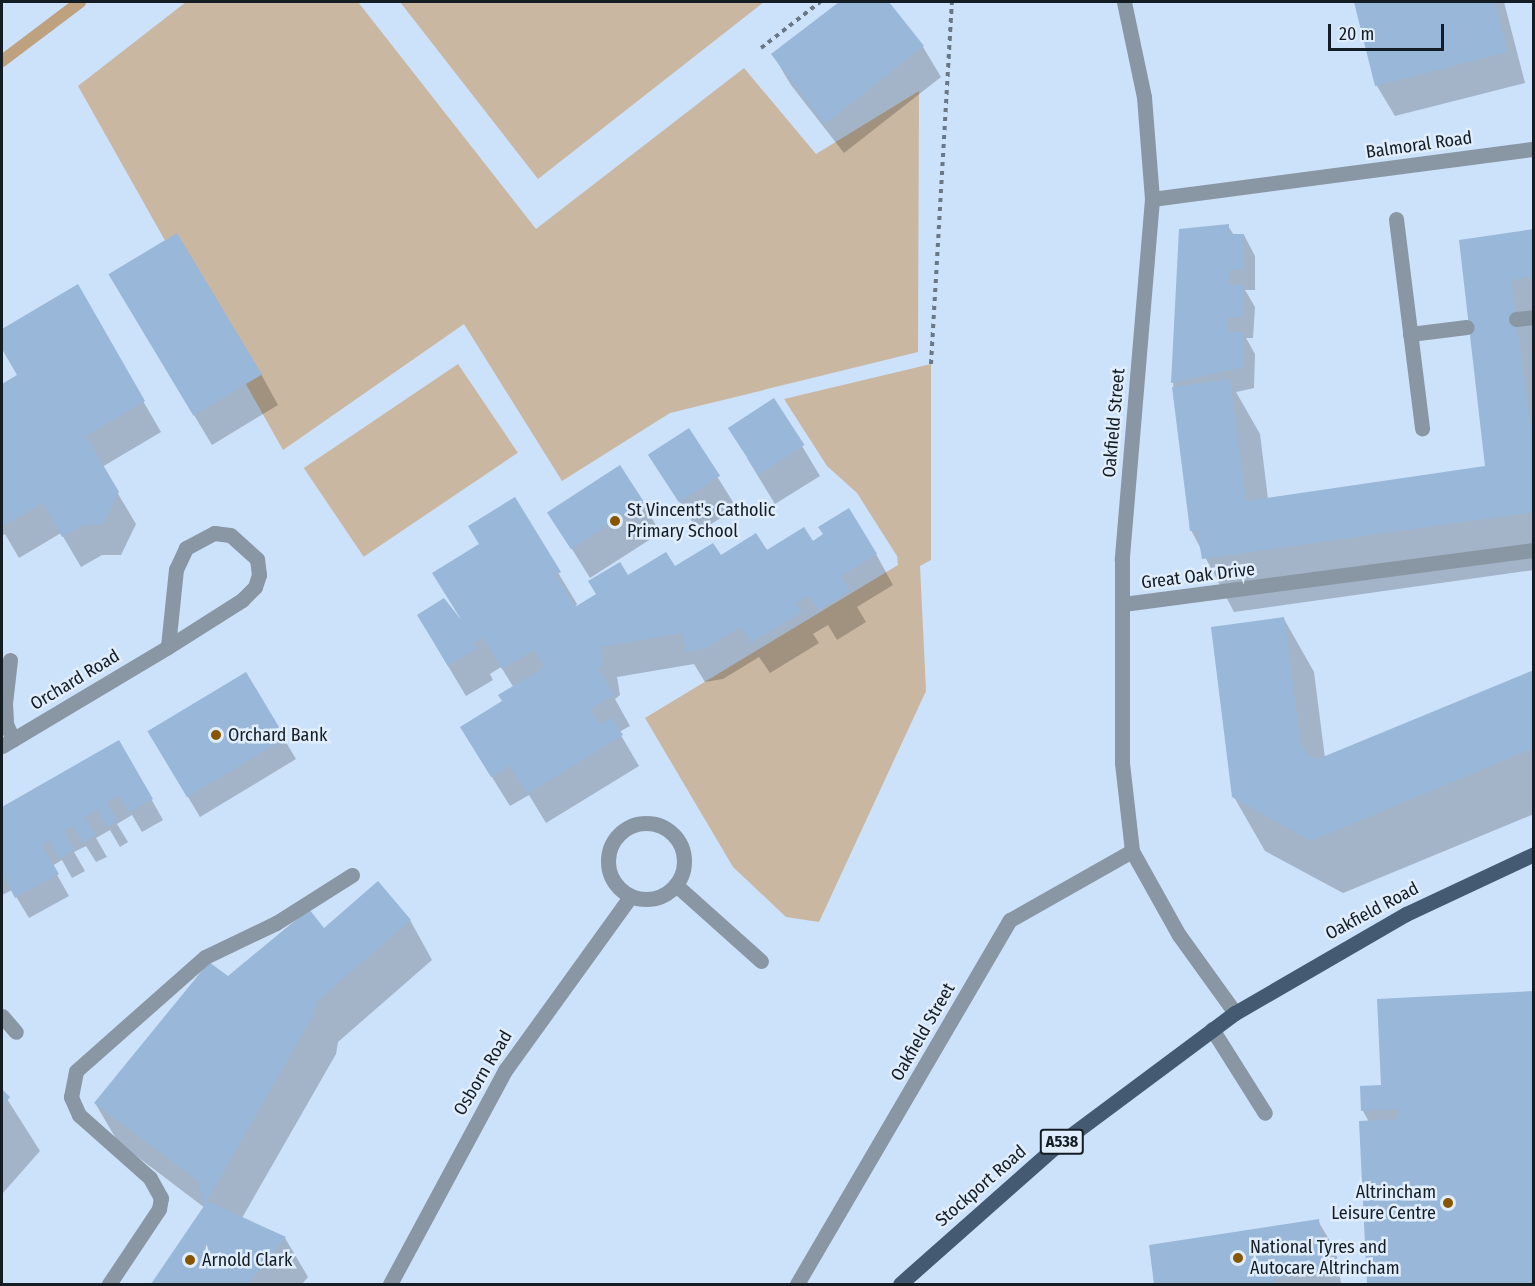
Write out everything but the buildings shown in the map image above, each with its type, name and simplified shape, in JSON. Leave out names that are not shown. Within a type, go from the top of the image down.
[{"type":"main road","name":"Oakfield Road","points":[[1235,1013],[1406,914],[1533,854]]},
{"type":"main road","name":"Stockport Road","points":[[900,1284],[1055,1147],[1235,1013]]},
{"type":"street","name":"Oakfield Street","points":[[1124,2],[1144,97],[1152,199],[1122,560],[1122,763],[1132,851],[1179,935],[1235,1013]]},
{"type":"street","name":"Balmoral Road","points":[[1152,199],[1533,149]]},
{"type":"street","points":[[1395,219],[1422,428]]},
{"type":"street","points":[[1516,319],[1533,317]]},
{"type":"street","points":[[1410,334],[1467,327]]},
{"type":"street","name":"Orchard Road","points":[[7,743],[168,647],[255,587],[260,575],[257,559],[230,535],[214,533],[186,548],[176,569],[168,647]]},
{"type":"street","name":"Great Oak Drive","points":[[1123,604],[1279,586],[1533,550]]},
{"type":"street","points":[[7,743],[5,703],[10,660]]},
{"type":"street","points":[[655,824],[673,834],[682,848],[684,862],[676,885],[650,899],[631,896],[616,886],[607,865],[611,844],[632,825],[655,824]]},
{"type":"street","name":"Oakfield Street","points":[[796,1284],[1010,920],[1132,851]]},
{"type":"street","points":[[109,1284],[159,1209],[161,1198],[150,1178],[79,1115],[71,1097],[76,1071],[205,957],[276,923],[352,875]]},
{"type":"street","points":[[676,885],[761,961]]},
{"type":"street","name":"Osborn Road","points":[[390,1284],[506,1069],[631,896]]},
{"type":"street","points":[[2,1016],[16,1032]]},
{"type":"street","points":[[1212,1029],[1265,1113]]},
{"type":"path","points":[[761,48],[820,2]]},
{"type":"path","points":[[931,364],[952,2]]},
{"type":"shaded area","points":[[186,2],[358,2],[536,229],[744,68],[816,154],[919,91],[918,352],[670,413],[562,481],[464,324],[283,450],[78,86]]},
{"type":"shaded area","points":[[400,2],[764,2],[538,179]]},
{"type":"shaded area","points":[[458,364],[518,453],[364,557],[304,468]]},
{"type":"shaded area","points":[[931,364],[931,560],[920,566],[926,691],[819,922],[786,917],[733,867],[645,718],[898,565],[897,556],[857,493],[827,466],[784,399]]},
{"type":"waterway","points":[[2,61],[80,2]]},
{"type":"place","name":"St Vincent's Catholic Primary School","points":[[615,521]]},
{"type":"place","name":"Orchard Bank","points":[[216,735]]},
{"type":"place","name":"Altrincham Leisure Centre","points":[[1448,1203]]},
{"type":"place","name":"National Tyres and Autocare Altrincham","points":[[1238,1258]]},
{"type":"place","name":"Arnold Clark","points":[[190,1260]]}]
